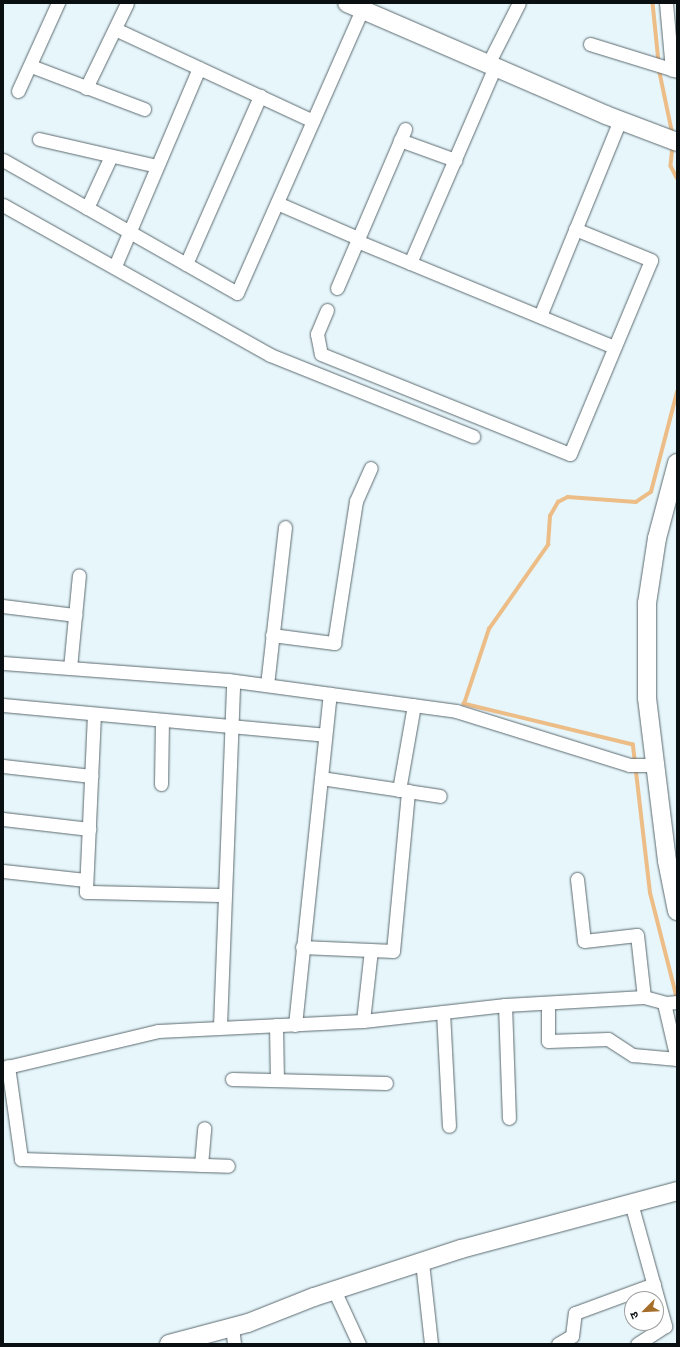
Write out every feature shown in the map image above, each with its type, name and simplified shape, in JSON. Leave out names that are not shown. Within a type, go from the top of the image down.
[{"type":"street","points":[[18,91],[31,66],[58,3]]},
{"type":"street","points":[[86,88],[127,3]]},
{"type":"street","points":[[410,263],[455,160],[491,66],[519,3]]},
{"type":"street","points":[[590,44],[671,70],[666,3]]},
{"type":"street","points":[[3,160],[237,293],[313,121],[354,6],[491,66],[669,139]]},
{"type":"street","points":[[115,29],[313,121]]},
{"type":"street","points":[[31,66],[144,109]]},
{"type":"street","points":[[115,266],[128,231],[199,68]]},
{"type":"street","points":[[186,264],[260,96]]},
{"type":"street","points":[[540,316],[620,120]]},
{"type":"street","points":[[337,288],[403,134],[455,160]]},
{"type":"street","points":[[39,139],[157,166]]},
{"type":"street","points":[[87,208],[111,156]]},
{"type":"street","points":[[277,203],[410,263],[614,347]]},
{"type":"street","points":[[3,205],[115,266],[270,355],[472,436]]},
{"type":"street","points":[[327,310],[317,334],[321,354],[570,454],[651,260],[575,229]]},
{"type":"street","points":[[677,463],[657,538],[647,603],[649,766],[677,911]]},
{"type":"street","points":[[272,635],[334,643],[356,501],[371,468]]},
{"type":"street","points":[[266,685],[285,527]]},
{"type":"street","points":[[70,668],[79,575]]},
{"type":"street","points":[[3,606],[75,615]]},
{"type":"street","points":[[3,663],[233,681],[456,711],[629,765],[649,766]]},
{"type":"street","points":[[220,1026],[223,895],[233,728],[233,681]]},
{"type":"street","points":[[294,1025],[330,694]]},
{"type":"street","points":[[302,947],[393,951],[403,791],[414,705]]},
{"type":"street","points":[[3,706],[325,736]]},
{"type":"street","points":[[94,714],[86,892],[223,895]]},
{"type":"street","points":[[161,784],[162,720]]},
{"type":"street","points":[[3,766],[91,776]]},
{"type":"street","points":[[320,778],[440,796]]},
{"type":"street","points":[[3,819],[89,829]]},
{"type":"street","points":[[3,871],[86,880]]},
{"type":"street","points":[[577,879],[584,941],[637,935],[644,997]]},
{"type":"street","points":[[363,1021],[370,950]]},
{"type":"street","points":[[228,1166],[21,1159],[5,1067],[158,1031],[220,1026],[294,1025],[363,1021],[504,1005],[644,997],[669,1003],[677,1059],[633,1055],[608,1039],[548,1041],[548,1003]]},
{"type":"street","points":[[504,1005],[509,1118]]},
{"type":"street","points":[[443,1012],[449,1126]]},
{"type":"street","points":[[276,1025],[277,1080]]},
{"type":"street","points":[[232,1079],[386,1084]]},
{"type":"street","points":[[201,1165],[204,1128]]},
{"type":"street","points":[[169,1344],[233,1336],[334,1290],[422,1262],[677,1191]]},
{"type":"street","points":[[631,1203],[665,1326],[637,1344]]},
{"type":"street","points":[[422,1262],[431,1344]]},
{"type":"street","points":[[558,1344],[572,1336],[575,1313],[654,1284]]},
{"type":"street","points":[[334,1290],[359,1344]]},
{"type":"waterway","points":[[653,3],[659,62]]},
{"type":"waterway","points":[[659,68],[673,135]]},
{"type":"waterway","points":[[673,146],[671,166],[677,178]]},
{"type":"waterway","points":[[677,392],[651,492],[636,502],[568,497],[558,502],[550,516],[548,545],[489,629],[464,704],[633,745],[650,893],[677,999]]}]
